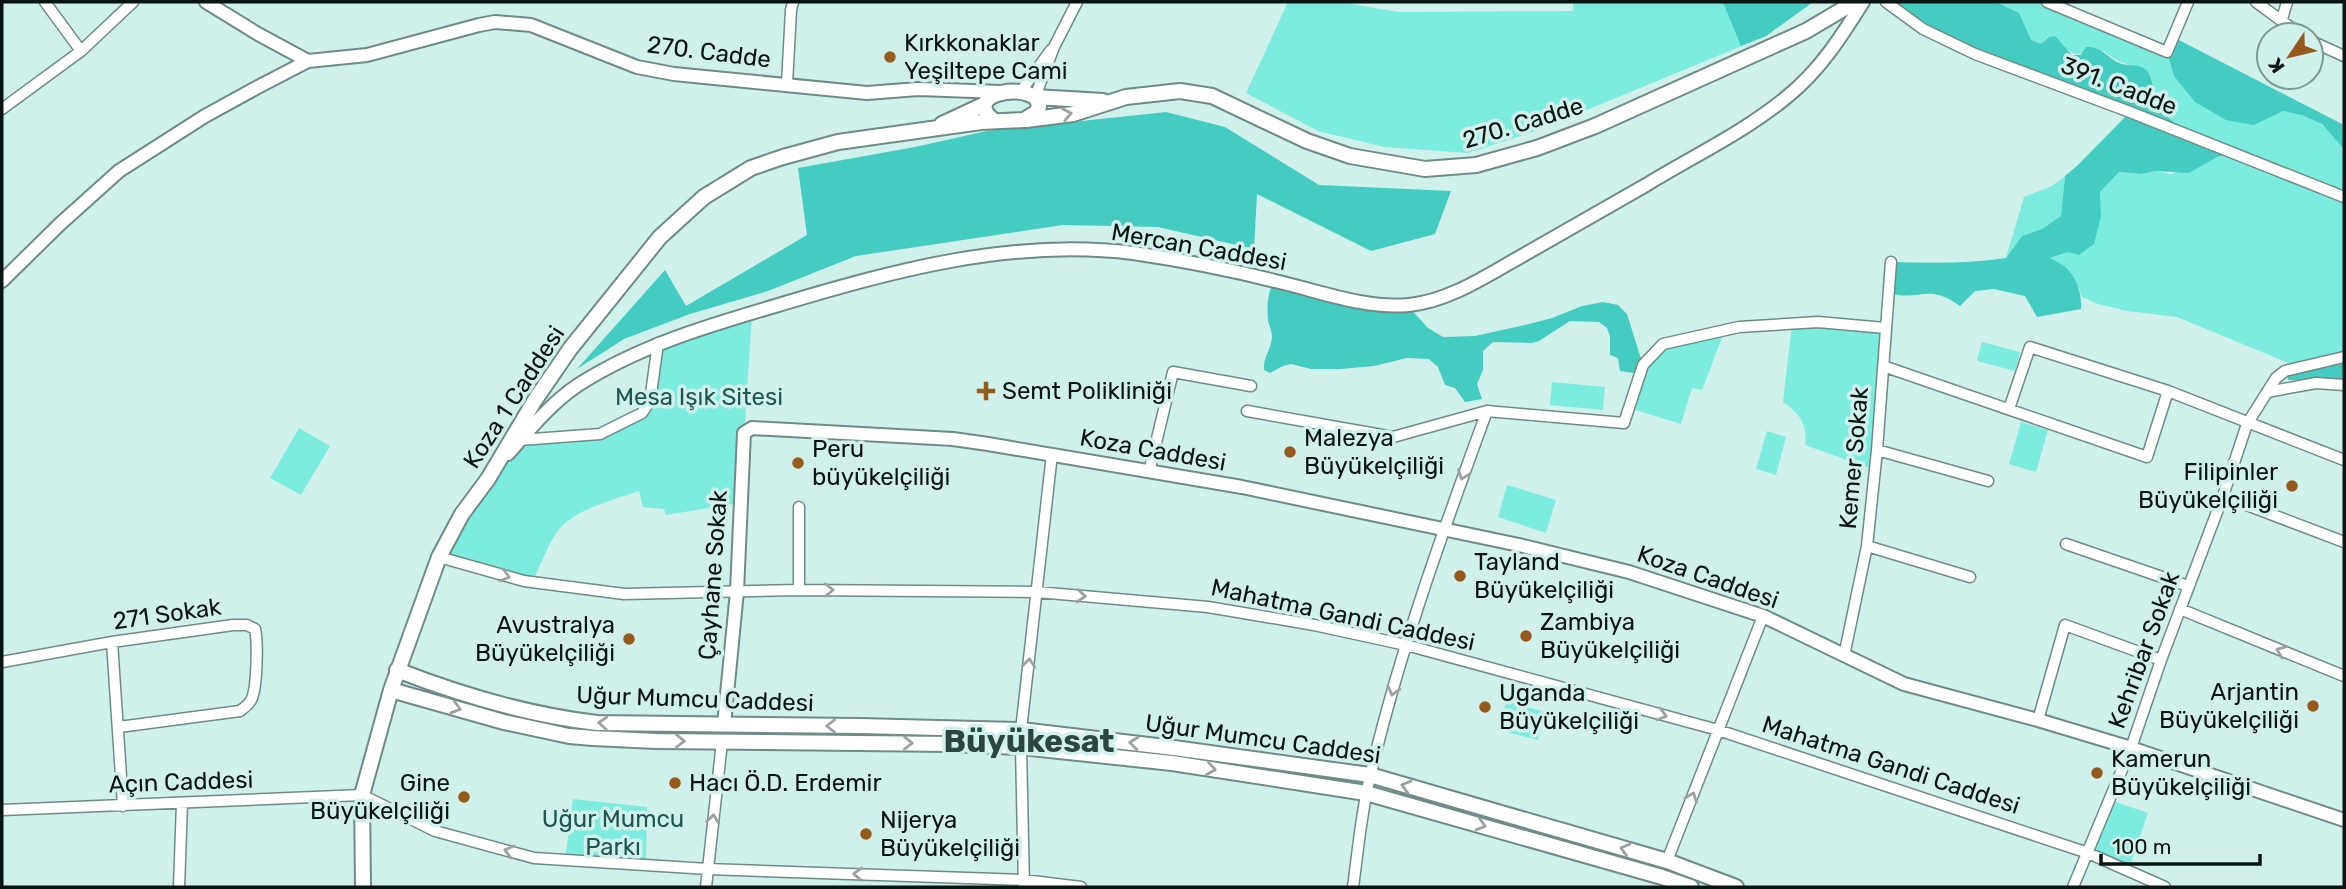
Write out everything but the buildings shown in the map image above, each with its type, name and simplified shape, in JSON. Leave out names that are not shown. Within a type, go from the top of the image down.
[{"type":"main road","name":"270. Cadde","points":[[995,121],[1073,114],[1108,102],[1157,92],[1180,91],[1212,96],[1307,141],[1350,156],[1425,169],[1464,167],[1537,148],[1595,126],[1806,31],[1855,2]]},
{"type":"main road","name":"270. Cadde","points":[[1001,92],[1108,102]]},
{"type":"main road","points":[[934,129],[985,104],[991,96],[1001,92]]},
{"type":"main road","points":[[1024,120],[1039,110],[1039,103],[1028,94]]},
{"type":"main road","points":[[985,104],[988,115],[995,121]]},
{"type":"main road","name":"Koza 1 Caddesi","points":[[363,887],[362,795],[397,670],[439,557],[462,514],[488,479],[535,400],[570,349],[660,237],[704,197],[751,168],[838,142],[995,121]]},
{"type":"main road","name":"Uğur Mumcu Caddesi","points":[[397,670],[421,680],[509,706],[572,720],[628,724],[1021,730],[1370,775],[1667,861],[1736,887]]},
{"type":"main road","name":"Uğur Mumcu Caddesi","points":[[391,690],[504,722],[569,736],[625,741],[872,742],[1021,747],[1172,763],[1366,793],[1661,882],[1691,887]]},
{"type":"main road","name":"Çayhane Sokak","points":[[722,742],[724,725]]},
{"type":"main road","points":[[1021,730],[1021,747]]},
{"type":"main road","points":[[1661,882],[1667,861]]},
{"type":"street","points":[[45,2],[80,51]]},
{"type":"street","points":[[2,109],[80,51],[133,2]]},
{"type":"street","points":[[206,2],[308,61]]},
{"type":"street","points":[[787,84],[793,2]]},
{"type":"street","points":[[1028,94],[1077,2]]},
{"type":"street","name":"Mercan Caddesi","points":[[488,479],[549,408],[571,390],[658,343],[880,275],[965,257],[1021,250],[1087,249],[1163,257],[1353,300],[1407,305],[1435,300],[1557,236],[1723,141],[1764,114],[1815,71],[1863,2]]},
{"type":"street","name":"391. Cadde","points":[[1886,2],[1923,29],[1975,54],[2130,111],[2344,197]]},
{"type":"street","points":[[2047,2],[2167,52],[2188,2]]},
{"type":"street","points":[[2256,2],[2284,21]]},
{"type":"street","points":[[2281,19],[2287,2]]},
{"type":"street","name":"270. Cadde","points":[[308,61],[367,55],[479,25],[512,23],[542,29],[653,71],[867,93],[918,89],[1001,92]]},
{"type":"street","points":[[2325,47],[2344,56]]},
{"type":"street","points":[[2,281],[60,224],[119,172],[205,116],[308,61]]},
{"type":"street","points":[[950,90],[969,96],[972,104],[969,111]]},
{"type":"street","name":"Kemer Sokak","points":[[1844,656],[1867,546],[1891,262]]},
{"type":"street","points":[[1247,411],[1393,437],[1487,411],[1624,423],[1643,365],[1663,345],[1739,327],[1818,322],[1885,328]]},
{"type":"street","points":[[520,440],[600,434],[642,412],[650,401],[658,343]]},
{"type":"street","points":[[2010,410],[2031,346],[2168,391],[2344,460]]},
{"type":"street","name":"Kehribar Sokak","points":[[2073,887],[2131,748],[2247,424],[2276,378],[2286,371],[2344,357]]},
{"type":"street","points":[[1883,366],[2147,457],[2168,391]]},
{"type":"street","points":[[1149,472],[1173,372],[1251,386]]},
{"type":"street","points":[[2267,392],[2316,383],[2344,385]]},
{"type":"street","points":[[1353,887],[1366,793],[1406,645],[1443,530],[1487,411]]},
{"type":"street","name":"Koza Caddesi","points":[[744,433],[752,428],[953,439],[1242,487],[1519,545],[1629,572],[1763,616],[1904,684],[2131,748],[2344,820]]},
{"type":"street","name":"Çayhane Sokak","points":[[724,725],[737,592],[744,433]]},
{"type":"street","points":[[1877,450],[1988,481]]},
{"type":"street","points":[[1021,730],[1052,454]]},
{"type":"street","points":[[2223,495],[2344,542]]},
{"type":"street","points":[[799,507],[799,590]]},
{"type":"street","points":[[2066,544],[2189,586]]},
{"type":"street","points":[[1867,546],[1970,576]]},
{"type":"street","name":"Mahatma Gandi Caddesi","points":[[439,557],[524,581],[639,595],[799,590],[1037,592],[1215,608],[1314,625],[1406,645],[1718,730],[2088,853],[2165,887]]},
{"type":"street","points":[[2180,609],[2344,676]]},
{"type":"street","points":[[1667,861],[1763,616]]},
{"type":"street","name":"271 Sokak","points":[[2,662],[112,642],[233,625],[247,625],[255,629],[257,638],[254,692],[251,701],[240,711],[119,727]]},
{"type":"street","points":[[2038,720],[2065,625],[2161,660]]},
{"type":"street","points":[[112,642],[124,806]]},
{"type":"street","name":"Çayhane Sokak","points":[[706,887],[722,742]]},
{"type":"street","points":[[1021,747],[1024,884]]},
{"type":"street","points":[[362,795],[435,831],[534,858],[1081,887]]},
{"type":"street","name":"Açın Caddesi","points":[[2,810],[362,795]]},
{"type":"street","points":[[179,887],[181,803]]},
{"type":"green space","points":[[1288,2],[1340,2],[1399,12],[1573,11],[1573,2],[1813,2],[1766,36],[1536,131],[1468,153],[1384,147],[1318,131],[1246,93]]},
{"type":"green space","points":[[1996,2],[2047,2],[2167,52],[2254,125],[2276,113],[2289,111],[2308,116],[2332,134],[2344,149],[2344,357],[2298,367],[2177,317],[2127,311],[2082,297],[2077,284],[2049,259],[2068,252],[2101,216],[2100,192],[2119,172],[2141,174],[2156,171],[2171,174],[2232,154],[2190,136],[2152,105],[2146,90],[2153,84],[2150,75],[2116,60],[2104,51],[2078,54],[2048,37],[2041,44],[2030,40],[2025,29]]},
{"type":"green space","points":[[2065,176],[2061,216],[2042,229],[2022,236],[2006,258],[2024,197],[2052,186]]},
{"type":"green space","name":"Mesa Işık Sitesi","points":[[752,313],[740,503],[666,515],[664,509],[643,507],[639,491],[597,505],[576,515],[560,528],[532,582],[439,557],[520,440],[600,434],[646,408],[658,343]]},
{"type":"green space","points":[[1792,324],[1885,328],[1875,470],[1805,445],[1804,425],[1794,410],[1783,402]]},
{"type":"green space","points":[[1725,330],[1702,390],[1692,388],[1681,424],[1629,408],[1643,365],[1663,344]]},
{"type":"green space","points":[[1982,342],[2020,352],[2015,371],[1977,361]]},
{"type":"green space","points":[[1552,382],[1605,387],[1603,410],[1550,405]]},
{"type":"green space","points":[[2021,422],[2048,430],[2036,472],[2009,464]]},
{"type":"green space","points":[[299,428],[330,446],[301,495],[270,478]]},
{"type":"green space","points":[[1767,431],[1786,437],[1776,475],[1756,469]]},
{"type":"green space","points":[[1507,485],[1556,500],[1546,533],[1498,517]]},
{"type":"green space","points":[[1506,701],[1545,712],[1538,740],[1499,730]]},
{"type":"green space","name":"Uğur Mumcu Parkı","points":[[573,799],[647,807],[646,865],[565,860]]},
{"type":"green space","points":[[2110,800],[2148,813],[2128,871],[2088,853]]},
{"type":"shaded area","points":[[1723,2],[1813,2],[1766,36],[1741,46]]},
{"type":"shaded area","points":[[1886,2],[1996,2],[2019,13],[2031,40],[2041,44],[2049,37],[2055,36],[2072,55],[2081,55],[2086,47],[2092,47],[2122,64],[2143,67],[2153,85],[2146,90],[2152,105],[2191,136],[2234,153],[2217,157],[2189,173],[2119,172],[2100,192],[2101,216],[2094,244],[2079,255],[2068,252],[2050,258],[2073,276],[2080,292],[2081,309],[2037,317],[2025,296],[1994,289],[1975,291],[1960,306],[1940,295],[1888,293],[1891,262],[1963,262],[2006,258],[2022,236],[2042,229],[2061,216],[2065,176],[2130,112],[1946,42]]},
{"type":"shaded area","points":[[2173,37],[2255,79],[2255,91],[2278,91],[2344,125],[2344,149],[2322,124],[2302,115],[2283,111],[2254,125],[2226,120],[2195,102],[2174,76],[2167,52]]},
{"type":"shaded area","points":[[1166,112],[1225,127],[1319,185],[1451,191],[1435,234],[1371,251],[1257,194],[1254,249],[1158,227],[1063,225],[856,256],[768,291],[690,314],[624,339],[577,369],[665,270],[686,306],[807,235],[798,168],[987,131]]},
{"type":"shaded area","points":[[1272,285],[1407,305],[1428,328],[1443,337],[1475,336],[1552,318],[1582,306],[1603,302],[1618,305],[1627,314],[1643,365],[1641,374],[1620,371],[1618,358],[1610,355],[1607,328],[1599,322],[1570,321],[1532,343],[1493,342],[1483,351],[1483,370],[1477,384],[1482,399],[1465,402],[1455,388],[1445,385],[1438,367],[1429,359],[1407,358],[1374,366],[1340,369],[1311,369],[1291,364],[1270,373],[1264,370],[1264,365],[1272,337],[1268,320],[1268,298]]},
{"type":"shaded area","points":[[2344,361],[2344,382],[2288,380],[2287,374]]},
{"type":"place","name":"Kırkkonaklar Yeşiltepe Cami","points":[[890,57]]},
{"type":"place","name":"Semt Polikliniği","points":[[986,391]]},
{"type":"place","name":"Malezya Büyükelçiliği","points":[[1290,452]]},
{"type":"place","name":"Peru büyükelçiliği","points":[[798,463]]},
{"type":"place","name":"Filipinler Büyükelçiliği","points":[[2292,486]]},
{"type":"place","name":"Tayland Büyükelçiliği","points":[[1460,576]]},
{"type":"place","name":"Zambiya Büyükelçiliği","points":[[1526,636]]},
{"type":"place","name":"Avustralya Büyükelçiliği","points":[[629,639]]},
{"type":"place","name":"Arjantin Büyükelçiliği","points":[[2313,706]]},
{"type":"place","name":"Uganda Büyükelçiliği","points":[[1485,707]]},
{"type":"place","name":"Kamerun Büyükelçiliği","points":[[2097,773]]},
{"type":"place","name":"Hacı Ö.D. Erdemir","points":[[675,783]]},
{"type":"place","name":"Gine Büyükelçiliği","points":[[464,797]]},
{"type":"place","name":"Nijerya Büyükelçiliği","points":[[866,834]]},
{"type":"district","name":"Büyükesat","points":[[1029,741]]}]
